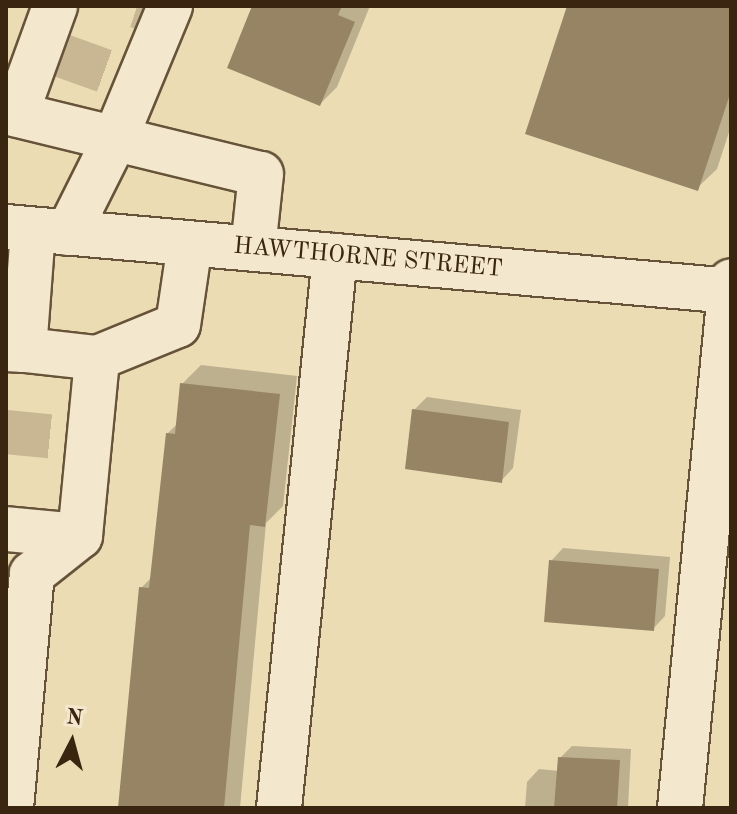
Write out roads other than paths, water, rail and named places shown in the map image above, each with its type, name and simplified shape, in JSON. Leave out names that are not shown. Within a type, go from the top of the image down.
[{"type":"street","points":[[55,6],[52,52],[11,113],[261,174],[253,249]]},
{"type":"street","points":[[161,11],[132,82],[115,139],[36,230],[15,349],[97,358],[178,325],[190,244]]},
{"type":"street","name":"HAWTHORNE STREET","points":[[36,230],[730,288]]},
{"type":"street","points":[[279,808],[335,256]]},
{"type":"street","points":[[680,808],[730,288]]},
{"type":"street","points":[[80,536],[78,439],[97,358]]},
{"type":"street","points":[[6,529],[80,536]]},
{"type":"street","points":[[11,808],[32,574],[80,536]]},
{"type":"tunnel","points":[[137,6],[149,10]]},
{"type":"tunnel","points":[[63,56],[127,79]]},
{"type":"tunnel","points":[[6,432],[66,438]]}]
